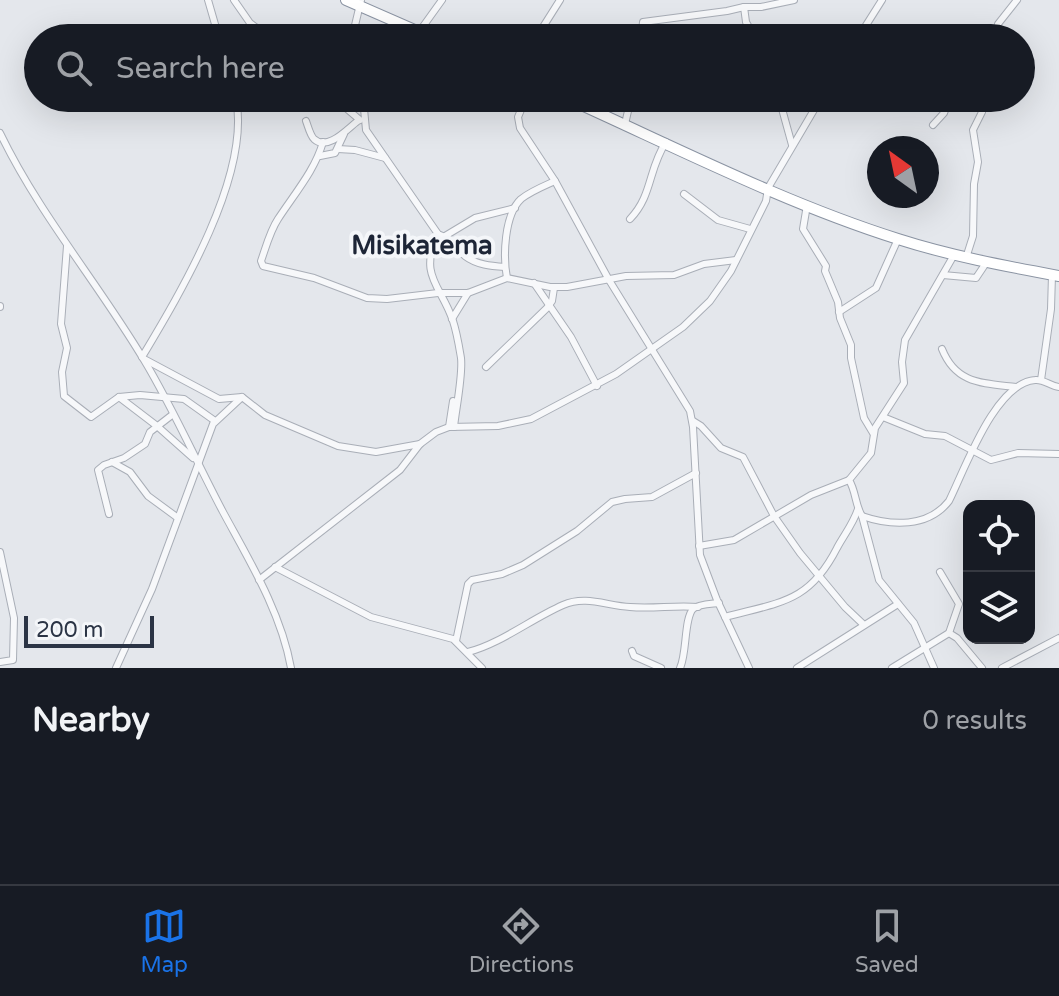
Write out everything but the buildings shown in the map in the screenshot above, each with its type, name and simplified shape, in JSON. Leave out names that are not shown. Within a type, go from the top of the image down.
[{"type":"highway","points":[[346,0],[360,3],[403,24]]},
{"type":"highway","points":[[598,112],[807,205],[898,239],[986,263],[1056,275]]},
{"type":"street","points":[[208,0],[215,24]]},
{"type":"street","points":[[234,0],[251,24]]},
{"type":"street","points":[[425,24],[442,0]]},
{"type":"street","points":[[545,24],[560,0]]},
{"type":"street","points":[[643,24],[794,0]]},
{"type":"street","points":[[867,24],[882,0]]},
{"type":"street","points":[[998,24],[1017,0]]},
{"type":"street","points":[[355,24],[360,3]]},
{"type":"street","points":[[744,7],[747,24]]},
{"type":"street","points":[[143,358],[203,247],[230,172],[239,112]]},
{"type":"street","points":[[352,112],[362,120]]},
{"type":"street","points":[[362,112],[366,130],[442,235],[473,260],[487,266],[505,267]]},
{"type":"street","points":[[521,112],[518,122],[555,181],[609,280],[686,404],[693,421],[702,564],[749,668]]},
{"type":"street","points":[[625,124],[628,112]]},
{"type":"street","points":[[783,112],[792,145]]},
{"type":"street","points":[[259,580],[400,470],[420,444],[436,432],[452,427],[523,422],[597,386],[652,350],[701,311],[736,260],[766,201],[768,188],[812,112]]},
{"type":"street","points":[[933,125],[944,112]]},
{"type":"street","points":[[966,258],[973,236],[974,184],[978,162],[973,130],[982,112]]},
{"type":"street","points":[[306,121],[314,139],[323,142],[334,140],[362,120]]},
{"type":"street","points":[[0,133],[67,246],[143,358],[259,580],[291,668]]},
{"type":"street","points":[[345,133],[333,154],[320,156],[312,163],[303,185],[277,220],[261,264],[345,288],[367,298],[387,299],[468,293],[507,278],[554,288],[626,276],[648,278],[674,275],[704,264],[736,260]]},
{"type":"street","points":[[320,156],[323,142]]},
{"type":"street","points":[[630,219],[645,200],[655,160],[666,142]]},
{"type":"street","points":[[338,149],[355,150],[386,159]]},
{"type":"street","points":[[507,278],[503,250],[515,207],[523,198],[555,181]]},
{"type":"street","points":[[684,194],[718,220],[750,229]]},
{"type":"street","points":[[807,205],[803,229],[823,258],[851,345],[864,418],[873,433]]},
{"type":"street","points":[[452,427],[461,361],[452,319],[438,293],[429,266],[430,252],[442,235],[475,218],[515,207]]},
{"type":"street","points":[[839,312],[876,288],[898,239]]},
{"type":"street","points":[[67,246],[61,324],[67,348],[62,372],[64,396],[91,417],[119,397],[140,395],[184,399],[215,421]]},
{"type":"street","points":[[699,546],[734,540],[819,491],[849,480],[871,453],[873,433],[904,383],[902,362],[905,340],[954,255]]},
{"type":"street","points":[[943,275],[976,278],[986,263]]},
{"type":"street","points":[[1041,380],[1056,275]]},
{"type":"street","points":[[534,283],[575,344],[597,386]]},
{"type":"street","points":[[486,367],[550,304],[554,288]]},
{"type":"street","points":[[452,319],[468,293]]},
{"type":"street","points":[[942,349],[948,364],[959,374],[972,380],[1016,387]]},
{"type":"street","points":[[143,358],[219,399],[242,397],[265,415],[338,446],[376,452],[420,444]]},
{"type":"street","points":[[860,512],[895,524],[913,522],[940,510],[949,501],[993,411],[1016,387],[1032,380],[1041,380],[1059,387]]},
{"type":"street","points":[[119,397],[198,463]]},
{"type":"street","points":[[116,668],[152,589],[215,421],[242,397]]},
{"type":"street","points":[[109,514],[98,470],[145,444],[150,432],[172,415]]},
{"type":"street","points":[[883,417],[925,434],[945,436],[991,460],[1018,453],[1059,454]]},
{"type":"street","points":[[693,421],[704,428],[721,448],[742,456],[774,516],[820,577],[864,625]]},
{"type":"street","points":[[150,432],[167,438]]},
{"type":"street","points":[[112,462],[130,472],[148,496],[178,518]]},
{"type":"street","points":[[456,641],[472,580],[502,574],[523,565],[577,531],[612,502],[657,495],[696,473]]},
{"type":"street","points":[[849,480],[856,493],[876,576],[917,628],[934,668]]},
{"type":"street","points":[[725,617],[791,598],[810,588],[860,512]]},
{"type":"street","points":[[0,552],[14,629],[13,660],[0,662]]},
{"type":"street","points":[[275,567],[371,617],[456,641],[482,668]]},
{"type":"street","points":[[892,668],[949,633],[959,604],[940,572]]},
{"type":"street","points":[[470,655],[572,602],[601,601],[632,608],[671,605],[698,607],[719,603]]},
{"type":"street","points":[[797,668],[898,604]]},
{"type":"street","points":[[680,668],[685,655],[690,616],[693,609],[698,607]]},
{"type":"street","points":[[949,633],[982,668]]},
{"type":"street","points":[[1002,668],[1059,638]]},
{"type":"street","points":[[632,651],[634,656],[661,668]]},
{"type":"street","points":[[470,655],[472,668]]},
{"type":"district","name":"Misikatema","points":[[422,245]]}]
